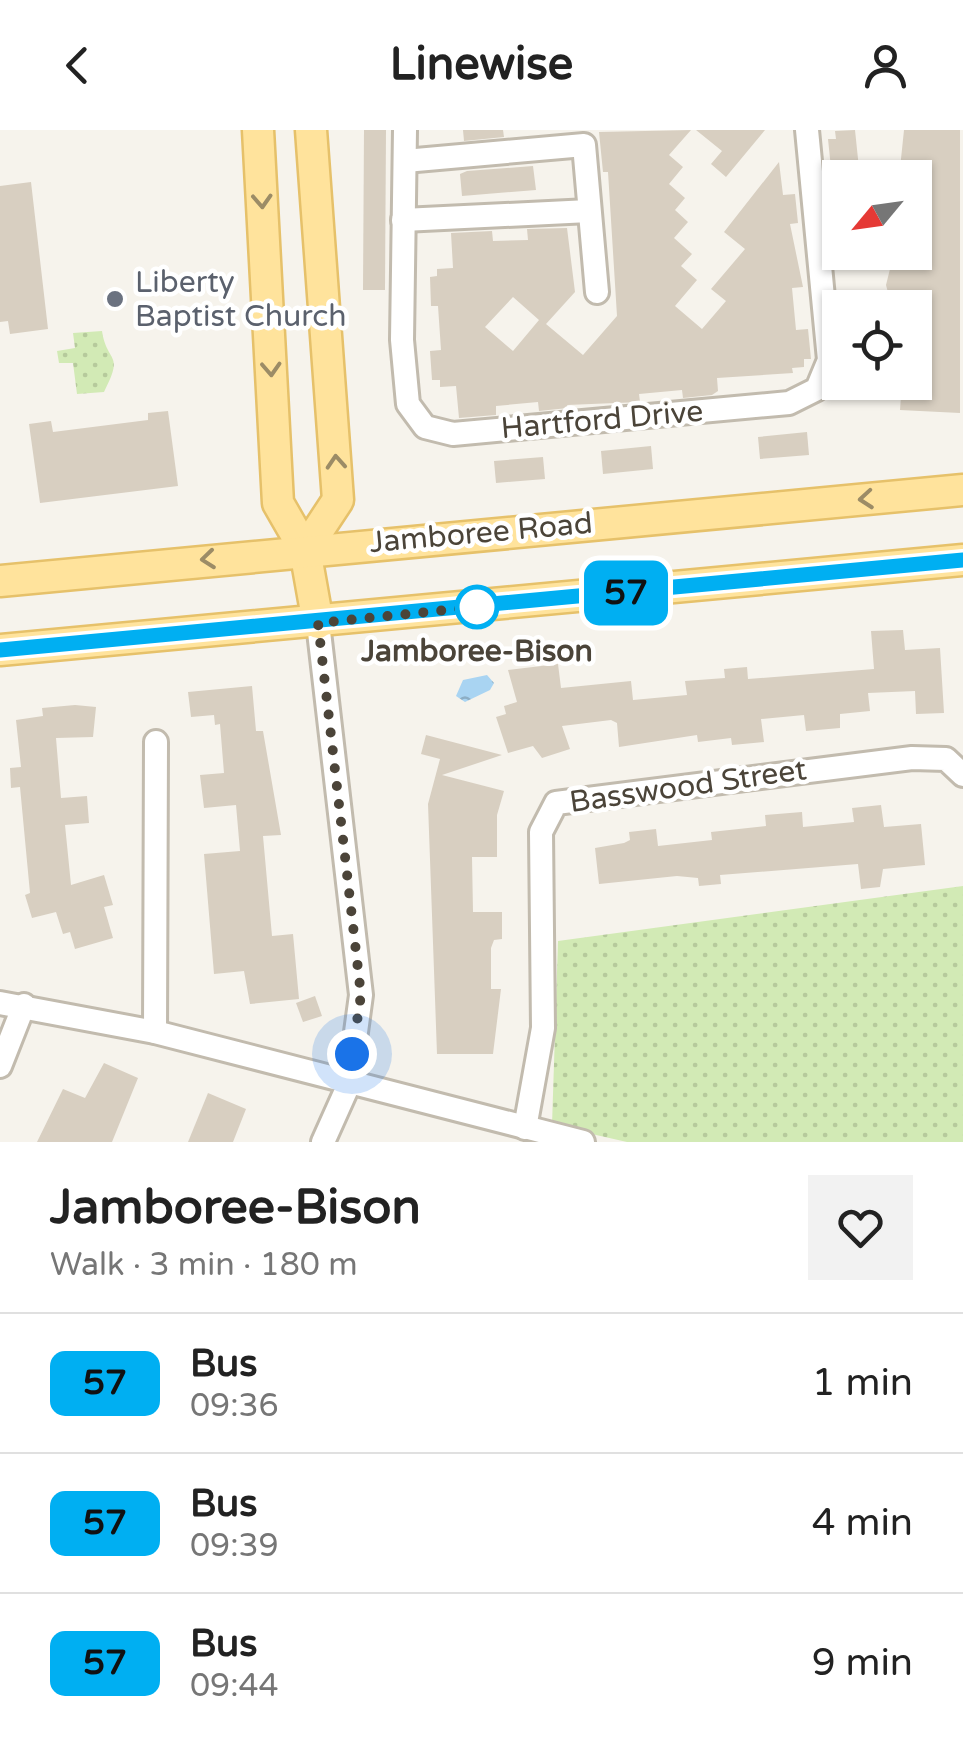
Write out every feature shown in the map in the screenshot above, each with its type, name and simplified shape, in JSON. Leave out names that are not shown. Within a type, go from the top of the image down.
[{"type":"main road","points":[[258,130],[278,503],[305,550],[318,623]]},
{"type":"main road","points":[[305,550],[338,500],[311,130]]},
{"type":"main road","name":"Jamboree Road","points":[[0,580],[963,490]]},
{"type":"main road","points":[[0,650],[963,560]]},
{"type":"street","name":"Hartford Drive","points":[[405,130],[408,404],[425,427],[454,434],[790,402],[818,389],[829,360],[808,130]]},
{"type":"street","points":[[405,161],[584,144],[597,292]]},
{"type":"street","points":[[403,220],[589,211]]},
{"type":"street","points":[[318,623],[361,995],[349,1084],[324,1142]]},
{"type":"street","points":[[154,1032],[156,742]]},
{"type":"street","name":"Basswood Street","points":[[524,1128],[543,1028],[541,832],[556,803],[912,758],[946,759],[963,776]]},
{"type":"street","points":[[0,1066],[12,1004],[154,1032],[582,1142]]},
{"type":"green space","points":[[102,331],[114,364],[110,379],[104,392],[77,394],[73,363],[59,363],[57,351],[75,348],[73,333]]},
{"type":"green space","points":[[963,886],[963,1142],[627,1142],[552,1125],[558,941]]},
{"type":"water","points":[[487,675],[494,683],[490,690],[465,702],[456,696],[463,680]]},
{"type":"building","points":[[364,130],[386,130],[385,290],[363,290]]},
{"type":"building","points":[[463,130],[503,130],[504,137],[464,141]]},
{"type":"building","points":[[691,130],[669,155],[683,167],[669,184],[685,198],[675,210],[688,222],[674,238],[692,254],[681,266],[697,280],[675,306],[702,329],[726,301],[711,289],[745,249],[724,232],[779,162],[783,195],[795,194],[798,223],[790,224],[803,287],[792,288],[796,330],[808,329],[811,359],[804,359],[804,367],[792,368],[793,373],[717,378],[718,391],[712,395],[683,398],[682,390],[639,394],[640,402],[567,405],[568,408],[539,411],[538,402],[496,406],[496,415],[459,418],[456,386],[440,387],[440,380],[432,380],[430,351],[441,350],[438,306],[431,306],[430,277],[437,276],[437,269],[453,268],[451,233],[492,231],[493,241],[528,240],[527,229],[567,228],[575,292],[546,324],[583,355],[617,316],[608,172],[603,172],[599,132]],"holes":[[[513,297],[539,320],[513,351],[485,327]]]},
{"type":"building","points":[[696,130],[765,130],[726,177],[711,164],[722,151]]},
{"type":"building","points":[[855,130],[858,160],[830,160],[828,139],[836,139],[835,131]]},
{"type":"building","points":[[904,130],[960,130],[960,413],[900,410],[901,400],[932,400],[932,290],[887,290],[886,285],[890,270],[932,270],[932,160],[901,160]]},
{"type":"building","points":[[533,166],[536,190],[462,196],[460,174],[467,171]]},
{"type":"building","points":[[31,182],[48,329],[10,334],[8,321],[0,322],[0,186]]},
{"type":"building","points":[[168,411],[178,486],[40,503],[29,424],[51,421],[53,432],[148,420],[148,413]]},
{"type":"building","points":[[807,432],[809,455],[760,459],[758,437]]},
{"type":"building","points":[[651,446],[653,469],[603,474],[601,451]]},
{"type":"building","points":[[543,457],[545,479],[496,483],[494,461]]},
{"type":"building","points":[[903,630],[905,650],[940,648],[944,713],[916,714],[915,691],[868,693],[870,711],[840,714],[840,728],[806,731],[804,715],[761,719],[764,742],[732,745],[731,738],[698,742],[697,735],[619,747],[617,723],[611,720],[562,726],[570,749],[542,758],[533,746],[508,753],[496,717],[506,714],[504,706],[517,702],[508,670],[558,664],[561,688],[631,681],[633,700],[687,695],[685,681],[725,678],[724,669],[747,667],[748,679],[874,669],[871,631]]},
{"type":"building","points":[[252,686],[256,731],[263,731],[281,835],[263,836],[272,936],[293,934],[299,999],[250,1004],[244,971],[214,974],[204,854],[240,851],[236,805],[204,808],[200,775],[224,773],[220,724],[215,725],[214,715],[191,717],[188,692]]},
{"type":"building","points":[[96,707],[93,737],[56,738],[61,798],[87,796],[89,823],[65,825],[71,885],[104,875],[113,905],[104,907],[113,938],[75,949],[70,932],[63,934],[56,912],[32,918],[25,895],[30,893],[20,787],[11,788],[10,768],[21,767],[16,720],[43,716],[42,708]]},
{"type":"building","points":[[426,735],[502,755],[442,775],[504,791],[497,815],[497,857],[472,857],[473,912],[502,912],[502,939],[494,940],[491,948],[491,989],[501,989],[493,1054],[437,1054],[428,804],[440,759],[421,754]]},
{"type":"building","points":[[881,805],[884,827],[921,824],[925,865],[883,869],[880,887],[861,889],[858,864],[720,875],[721,884],[699,886],[698,878],[677,876],[599,884],[595,848],[624,843],[630,840],[629,832],[656,829],[658,846],[712,840],[711,832],[766,826],[765,815],[802,812],[803,827],[854,822],[852,808]]},
{"type":"building","points":[[315,996],[322,1016],[303,1022],[296,1003]]},
{"type":"building","points":[[104,1063],[138,1078],[112,1142],[37,1142],[63,1089],[85,1098]]},
{"type":"building","points":[[208,1093],[246,1109],[233,1142],[188,1142]]},
{"type":"bus line","name":"57","points":[[0,650],[963,560]]},
{"type":"place","name":"Liberty Baptist Church","points":[[115,299]]},
{"type":"place","name":"Jamboree-Bison","points":[[477,607]]},
{"type":"route","points":[[352,1054],[361,995],[318,623],[487,606],[477,607]]}]
